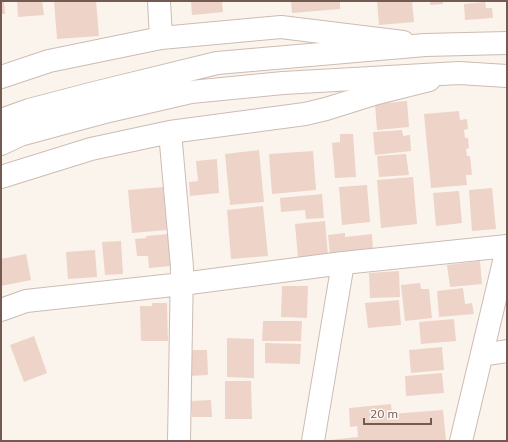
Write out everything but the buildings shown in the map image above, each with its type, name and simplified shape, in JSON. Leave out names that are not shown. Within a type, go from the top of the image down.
[{"type":"street","points":[[159,1],[161,38]]},
{"type":"street","points":[[1,78],[49,61],[161,38],[281,27],[425,45]]},
{"type":"street","points":[[1,120],[29,110],[218,63],[425,45],[507,43]]},
{"type":"street","points":[[1,144],[20,136],[102,113],[191,92],[283,83],[459,73],[507,76]]},
{"type":"street","points":[[1,177],[91,149],[170,132],[305,114],[377,93],[459,73]]},
{"type":"street","points":[[170,132],[182,284],[179,441]]},
{"type":"street","points":[[1,310],[26,301],[182,284],[343,263],[507,246]]},
{"type":"street","points":[[461,441],[507,249]]},
{"type":"street","points":[[313,441],[343,263]]},
{"type":"street","points":[[482,355],[507,351]]}]
